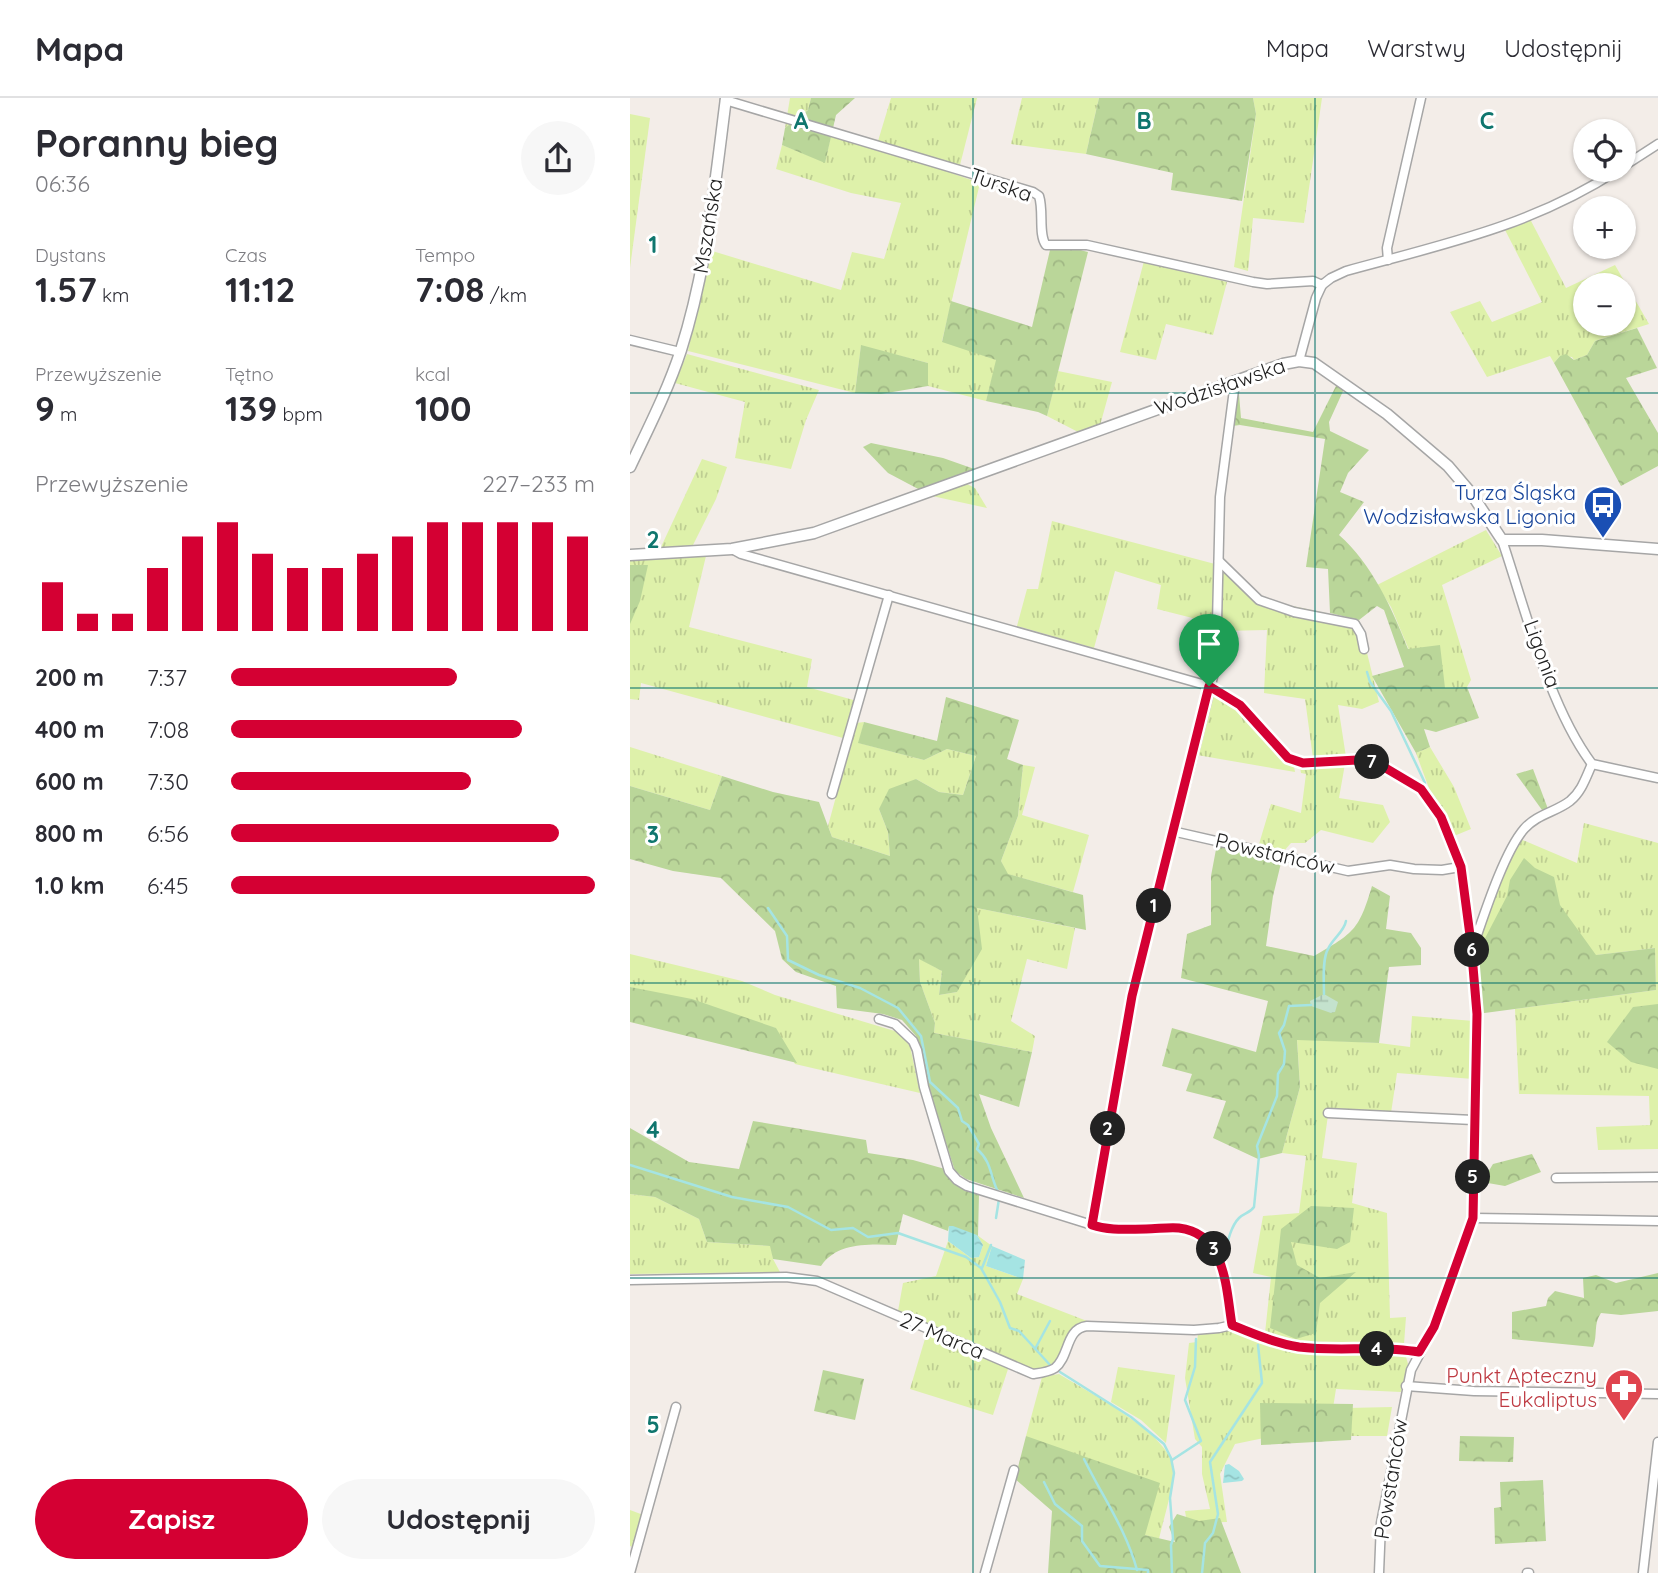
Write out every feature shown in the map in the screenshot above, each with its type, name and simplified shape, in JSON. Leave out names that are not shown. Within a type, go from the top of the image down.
[{"type":"street","points":[[1388,260],[1387,248],[1420,98]]},
{"type":"street","name":"Turska","points":[[726,99],[1033,192],[1039,196],[1041,202],[1042,240],[1046,245],[1087,245],[1253,282],[1267,284],[1313,281],[1322,285]]},
{"type":"street","name":"Mszańska","points":[[630,467],[680,352],[696,297],[707,239],[726,99]]},
{"type":"street","points":[[1636,158],[1658,144]]},
{"type":"street","points":[[1299,361],[1322,285],[1340,273],[1466,239],[1553,208],[1600,182]]},
{"type":"street","points":[[630,340],[680,352]]},
{"type":"street","name":"Wodzisławska","points":[[630,555],[732,550],[814,533],[1283,364],[1299,361],[1320,366],[1420,440],[1463,484],[1502,540]]},
{"type":"street","points":[[1092,1225],[1132,996],[1216,665],[1220,497],[1235,382]]},
{"type":"street","points":[[1502,540],[1542,540],[1658,549]]},
{"type":"street","name":"Ligonia","points":[[1502,540],[1566,720],[1592,764]]},
{"type":"street","name":"Wodzisławska","points":[[732,550],[1209,686]]},
{"type":"street","points":[[1219,561],[1259,600],[1294,612],[1355,624],[1361,634],[1364,649]]},
{"type":"street","points":[[832,794],[889,595]]},
{"type":"street","name":"Powstańców","points":[[1209,686],[1240,705],[1288,758],[1303,763],[1357,760],[1377,763],[1421,789],[1441,817],[1461,867],[1477,1014],[1473,1218],[1434,1327],[1419,1352],[1406,1386],[1381,1523],[1379,1573]]},
{"type":"street","points":[[1471,943],[1476,938],[1490,899],[1518,838],[1525,828],[1539,817],[1569,802],[1580,791],[1592,764],[1658,778]]},
{"type":"street","name":"Powstańców","points":[[1172,831],[1348,871],[1390,865],[1442,870],[1461,867]]},
{"type":"street","points":[[879,1018],[895,1024],[913,1041],[917,1049],[924,1087],[950,1171],[957,1180],[967,1186],[1092,1225],[1119,1230],[1179,1228],[1200,1234],[1211,1243],[1220,1263],[1232,1325]]},
{"type":"street","points":[[1328,1112],[1474,1120]]},
{"type":"street","points":[[1556,1178],[1658,1177]]},
{"type":"street","points":[[1473,1218],[1658,1221]]},
{"type":"street","name":"27 Marca","points":[[630,1280],[786,1277],[817,1280],[1033,1374],[1056,1367],[1067,1350],[1073,1331],[1079,1326],[1194,1330],[1232,1325],[1272,1341],[1301,1347],[1402,1349],[1419,1352]]},
{"type":"street","points":[[1406,1386],[1474,1391],[1658,1394]]},
{"type":"street","points":[[630,1573],[676,1407]]},
{"type":"street","points":[[1643,1573],[1658,1443]]},
{"type":"street","points":[[985,1573],[1014,1469]]},
{"type":"green space","points":[[790,98],[811,98],[808,110],[785,128]]},
{"type":"green space","points":[[811,98],[855,98],[836,115],[825,163],[782,145],[785,128],[808,110]]},
{"type":"green space","points":[[891,98],[977,98],[960,165],[903,152],[878,141]]},
{"type":"green space","points":[[1022,98],[1099,98],[1086,154],[1011,144]]},
{"type":"green space","points":[[1099,98],[1253,98],[1256,114],[1242,201],[1171,190],[1173,173],[1086,154]]},
{"type":"green space","points":[[1253,98],[1322,98],[1304,223],[1253,218],[1248,271],[1234,267],[1256,114]]},
{"type":"green space","points":[[630,114],[650,118],[630,268]]},
{"type":"green space","points":[[832,131],[980,183],[942,341],[997,360],[986,401],[928,386],[928,363],[861,346],[855,393],[688,351],[709,250],[841,290],[852,252],[884,259],[901,203],[851,193],[776,169],[782,145],[825,162]]},
{"type":"green space","points":[[1530,219],[1566,288],[1573,285],[1573,336],[1611,336],[1595,341],[1587,355],[1574,360],[1572,357],[1560,356],[1554,363],[1550,356],[1487,377],[1450,312],[1480,301],[1492,322],[1542,302],[1504,228]]},
{"type":"green space","points":[[1072,248],[1088,252],[1047,416],[986,401],[996,360],[942,342],[951,301],[1032,327],[1050,250]]},
{"type":"green space","points":[[1144,261],[1227,282],[1213,335],[1166,324],[1156,360],[1120,352]]},
{"type":"green space","points":[[1615,265],[1620,273],[1598,273]]},
{"type":"green space","points":[[1636,301],[1649,324],[1636,328]]},
{"type":"green space","points":[[1636,328],[1657,368],[1626,378],[1658,433],[1658,466],[1621,486],[1554,363],[1566,354],[1574,360],[1587,355],[1595,341],[1611,336],[1636,336]]},
{"type":"green space","points":[[861,345],[928,363],[928,386],[881,394],[855,393]]},
{"type":"green space","points":[[687,354],[819,390],[806,420],[791,469],[735,458],[745,402],[675,383]]},
{"type":"green space","points":[[1058,371],[1112,382],[1099,429],[1080,433],[1047,416]]},
{"type":"green space","points":[[1337,384],[1344,389],[1329,422],[1330,431],[1369,450],[1348,473],[1340,492],[1364,502],[1339,535],[1371,573],[1388,603],[1408,649],[1440,645],[1445,688],[1467,687],[1479,718],[1436,732],[1424,729],[1430,747],[1416,753],[1372,676],[1404,667],[1384,610],[1377,606],[1359,620],[1330,613],[1328,569],[1306,567],[1325,439],[1232,426],[1236,395],[1239,394],[1241,418],[1313,432]]},
{"type":"green space","points":[[871,443],[943,458],[980,471],[922,491],[888,473],[863,447]]},
{"type":"green space","points":[[702,459],[727,467],[716,499],[692,547],[661,547]]},
{"type":"green space","points":[[967,484],[975,488],[987,508],[932,496]]},
{"type":"green space","points":[[1052,521],[1215,564],[1216,624],[1157,609],[1161,585],[1115,571],[1094,648],[1017,626],[1027,589],[1038,589]]},
{"type":"green space","points":[[1486,530],[1502,556],[1442,585],[1471,680],[1467,687],[1445,688],[1409,650],[1391,607],[1377,585]]},
{"type":"green space","points":[[706,556],[689,627],[812,659],[807,687],[857,701],[851,723],[843,738],[641,683],[639,700],[630,699],[630,560]]},
{"type":"green space","points":[[1222,563],[1264,600],[1359,620],[1379,702],[1362,709],[1338,705],[1346,757],[1313,758],[1305,699],[1264,693],[1267,630],[1222,631]]},
{"type":"green space","points":[[630,565],[648,565],[640,601],[630,624]]},
{"type":"green space","points":[[1211,688],[1225,696],[1294,766],[1295,772],[1197,755]]},
{"type":"green space","points":[[946,697],[1019,720],[1007,759],[1023,765],[1018,816],[1001,861],[1008,874],[1083,895],[1086,930],[977,908],[982,949],[957,992],[939,995],[942,971],[919,959],[920,982],[935,1023],[934,1033],[1032,1052],[1019,1107],[979,1094],[991,1128],[1024,1198],[966,1179],[955,1171],[929,1091],[916,1036],[902,1020],[883,1014],[837,1008],[836,986],[796,972],[782,959],[775,931],[721,878],[673,871],[630,859],[630,786],[710,810],[722,776],[773,792],[819,802],[832,837],[890,856],[888,832],[879,809],[889,789],[916,779],[939,792],[963,795],[976,756],[947,749],[924,760],[858,743],[864,722],[937,741]]},
{"type":"green space","points":[[864,722],[859,743],[924,760],[947,749],[976,756],[963,795],[939,792],[916,779],[879,809],[888,832],[890,856],[832,837],[828,826],[856,723]]},
{"type":"green space","points":[[630,747],[722,776],[710,810],[630,786]]},
{"type":"green space","points":[[1430,747],[1454,787],[1471,829],[1454,836],[1430,791],[1416,753]]},
{"type":"green space","points":[[1345,764],[1339,798],[1383,805],[1390,822],[1373,843],[1321,830],[1305,843],[1291,843],[1284,851],[1259,844],[1271,804],[1301,813],[1306,774],[1301,773],[1300,767]]},
{"type":"green space","points":[[1023,765],[1035,767],[1022,815],[1089,835],[1073,892],[1007,874],[1001,861],[1018,816]]},
{"type":"green space","points":[[1533,769],[1548,809],[1542,810],[1516,774]]},
{"type":"green space","points":[[1584,823],[1658,843],[1658,1149],[1598,1150],[1596,1127],[1650,1125],[1649,1096],[1519,1094],[1515,1009],[1656,990],[1655,948],[1473,970],[1471,943],[1518,838],[1577,863]]},
{"type":"green space","points":[[1217,844],[1282,859],[1273,896],[1266,946],[1314,956],[1338,942],[1353,929],[1363,912],[1372,886],[1390,896],[1386,929],[1411,933],[1421,948],[1421,965],[1389,967],[1379,1043],[1297,1040],[1300,1087],[1282,1153],[1258,1159],[1213,1138],[1226,1101],[1186,1091],[1192,1074],[1162,1066],[1172,1028],[1256,1052],[1268,1001],[1181,978],[1187,934],[1211,925],[1211,876]]},
{"type":"green space","points":[[1524,858],[1535,868],[1554,877],[1560,905],[1596,955],[1655,948],[1656,990],[1477,1014],[1473,970],[1480,969],[1480,948],[1507,896],[1510,880]]},
{"type":"green space","points":[[977,908],[1075,928],[1067,969],[1027,959],[1011,1021],[1035,1036],[1032,1052],[934,1033],[935,1023],[920,982],[919,958],[942,971],[939,995],[957,992]]},
{"type":"green space","points":[[630,954],[742,981],[775,995],[898,1032],[910,1046],[920,1093],[795,1064],[775,1028],[630,987]]},
{"type":"green space","points":[[630,987],[692,999],[776,1028],[797,1063],[630,1022]]},
{"type":"green space","points":[[1324,994],[1338,1002],[1335,1012],[1311,1006],[1310,1001]]},
{"type":"green space","points":[[1658,1004],[1658,1069],[1631,1062],[1607,1042],[1633,1007]]},
{"type":"green space","points":[[1412,1016],[1474,1021],[1473,1079],[1397,1073],[1391,1113],[1329,1108],[1322,1158],[1357,1163],[1352,1203],[1387,1213],[1390,1318],[1406,1317],[1404,1344],[1315,1344],[1294,1342],[1265,1333],[1271,1277],[1253,1273],[1263,1216],[1299,1213],[1306,1156],[1282,1153],[1300,1087],[1297,1039],[1410,1047]]},
{"type":"green space","points":[[753,1121],[866,1140],[868,1153],[913,1160],[945,1169],[957,1185],[979,1194],[978,1236],[949,1226],[948,1231],[903,1214],[896,1245],[855,1246],[836,1252],[821,1266],[773,1259],[770,1246],[707,1242],[699,1219],[655,1197],[630,1194],[630,1128],[689,1162],[739,1169]]},
{"type":"green space","points":[[1532,1154],[1541,1172],[1505,1186],[1482,1182],[1493,1164]]},
{"type":"green space","points":[[630,1194],[655,1197],[699,1219],[707,1242],[771,1246],[773,1259],[780,1272],[630,1274]]},
{"type":"green space","points":[[1311,1206],[1354,1208],[1350,1242],[1337,1249],[1291,1242],[1297,1265],[1320,1278],[1356,1272],[1320,1303],[1316,1333],[1296,1339],[1270,1328],[1281,1229]]},
{"type":"green space","points":[[977,1235],[992,1246],[986,1266],[1023,1279],[1017,1294],[1087,1321],[1071,1330],[1056,1364],[1041,1372],[1030,1371],[898,1311],[903,1283],[936,1276],[948,1241],[971,1258],[979,1257],[983,1245]]},
{"type":"green space","points":[[1658,1273],[1658,1311],[1621,1315],[1601,1313],[1593,1347],[1512,1339],[1512,1312],[1546,1306],[1548,1298],[1555,1291],[1584,1298],[1583,1278],[1596,1275],[1616,1283]]},
{"type":"green space","points":[[1229,1330],[1243,1332],[1278,1349],[1340,1350],[1341,1354],[1405,1353],[1408,1364],[1401,1392],[1336,1389],[1333,1408],[1264,1438],[1235,1444],[1220,1474],[1227,1522],[1187,1523],[1185,1511],[1210,1509],[1202,1474],[1202,1447],[1195,1439],[1185,1378],[1189,1343],[1197,1342],[1198,1334]]},
{"type":"green space","points":[[927,1332],[1009,1366],[993,1415],[910,1389]]},
{"type":"green space","points":[[1118,1367],[1175,1375],[1166,1443],[1141,1420],[1111,1402]]},
{"type":"green space","points":[[823,1370],[864,1379],[855,1420],[814,1411]]},
{"type":"green space","points":[[1059,1374],[1144,1428],[1169,1456],[1173,1478],[1159,1539],[1145,1535],[1026,1436],[1042,1377]]},
{"type":"green space","points":[[1260,1403],[1353,1404],[1351,1440],[1261,1445]]},
{"type":"green space","points":[[1392,1407],[1387,1436],[1346,1436],[1347,1408]]},
{"type":"green space","points":[[1026,1436],[1160,1483],[1145,1535],[1175,1542],[1169,1527],[1177,1514],[1199,1521],[1220,1518],[1241,1573],[1048,1573],[1052,1511],[1015,1479]]},
{"type":"green space","points":[[1460,1436],[1514,1437],[1513,1462],[1459,1461]]},
{"type":"green space","points":[[1543,1480],[1546,1541],[1495,1544],[1494,1508],[1501,1507],[1500,1482]]},
{"type":"green space","points":[[630,1510],[646,1516],[637,1549],[630,1546]]},
{"type":"water","points":[[949,1226],[977,1235],[983,1245],[979,1257],[971,1258],[948,1241]]},
{"type":"water","points":[[992,1246],[1025,1260],[1023,1279],[986,1266]]},
{"type":"water","points":[[1229,1464],[1239,1471],[1244,1479],[1242,1481],[1223,1483],[1225,1465]]},
{"type":"waterway","points":[[1367,672],[1370,682],[1391,711],[1425,783]]},
{"type":"waterway","points":[[768,908],[787,936],[788,960],[819,975],[860,988],[898,1008],[921,1036],[930,1082],[958,1108],[962,1121],[968,1125],[979,1144],[977,1149],[988,1164],[998,1192]]},
{"type":"waterway","points":[[1324,994],[1326,953],[1346,921]]},
{"type":"waterway","points":[[1224,1258],[1233,1226],[1254,1207],[1259,1156],[1257,1146],[1277,1096],[1278,1074],[1284,1064],[1285,1051],[1279,1033],[1289,1006],[1311,1005]]},
{"type":"waterway","points":[[630,1165],[732,1197],[788,1207],[831,1230],[853,1228],[868,1237],[898,1233],[966,1257],[981,1268],[1000,1302],[1010,1328],[1019,1331],[1050,1365]]},
{"type":"waterway","points":[[996,1218],[999,1199]]},
{"type":"waterway","points":[[982,1268],[991,1245]]},
{"type":"waterway","points":[[1035,1349],[1050,1321]]},
{"type":"waterway","points":[[1172,1460],[1201,1441],[1185,1400],[1195,1367],[1196,1339]]},
{"type":"waterway","points":[[1202,1573],[1205,1543],[1213,1533],[1218,1514],[1210,1462],[1262,1383],[1258,1345]]},
{"type":"waterway","points":[[1060,1372],[1131,1417],[1164,1444],[1174,1473],[1170,1498],[1172,1573]]},
{"type":"waterway","points":[[1084,1459],[1120,1527],[1137,1570]]},
{"type":"waterway","points":[[1044,1482],[1055,1504],[1082,1526],[1082,1541],[1100,1566],[1148,1570],[1148,1573]]},
{"type":"place","name":"Turza Śląska Wodzisławska Ligonia","points":[[1603,539]]},
{"type":"place","name":"Punkt Apteczny Eukaliptus","points":[[1624,1422]]},
{"type":"route","points":[[1209,686],[1240,705],[1288,758],[1303,763],[1357,760],[1377,763],[1421,789],[1441,817],[1461,867],[1477,1014],[1473,1218],[1434,1327],[1419,1352],[1402,1349],[1301,1347],[1272,1341],[1232,1325],[1220,1263],[1211,1243],[1200,1234],[1179,1228],[1119,1230],[1092,1225],[1132,996],[1209,686]]}]
